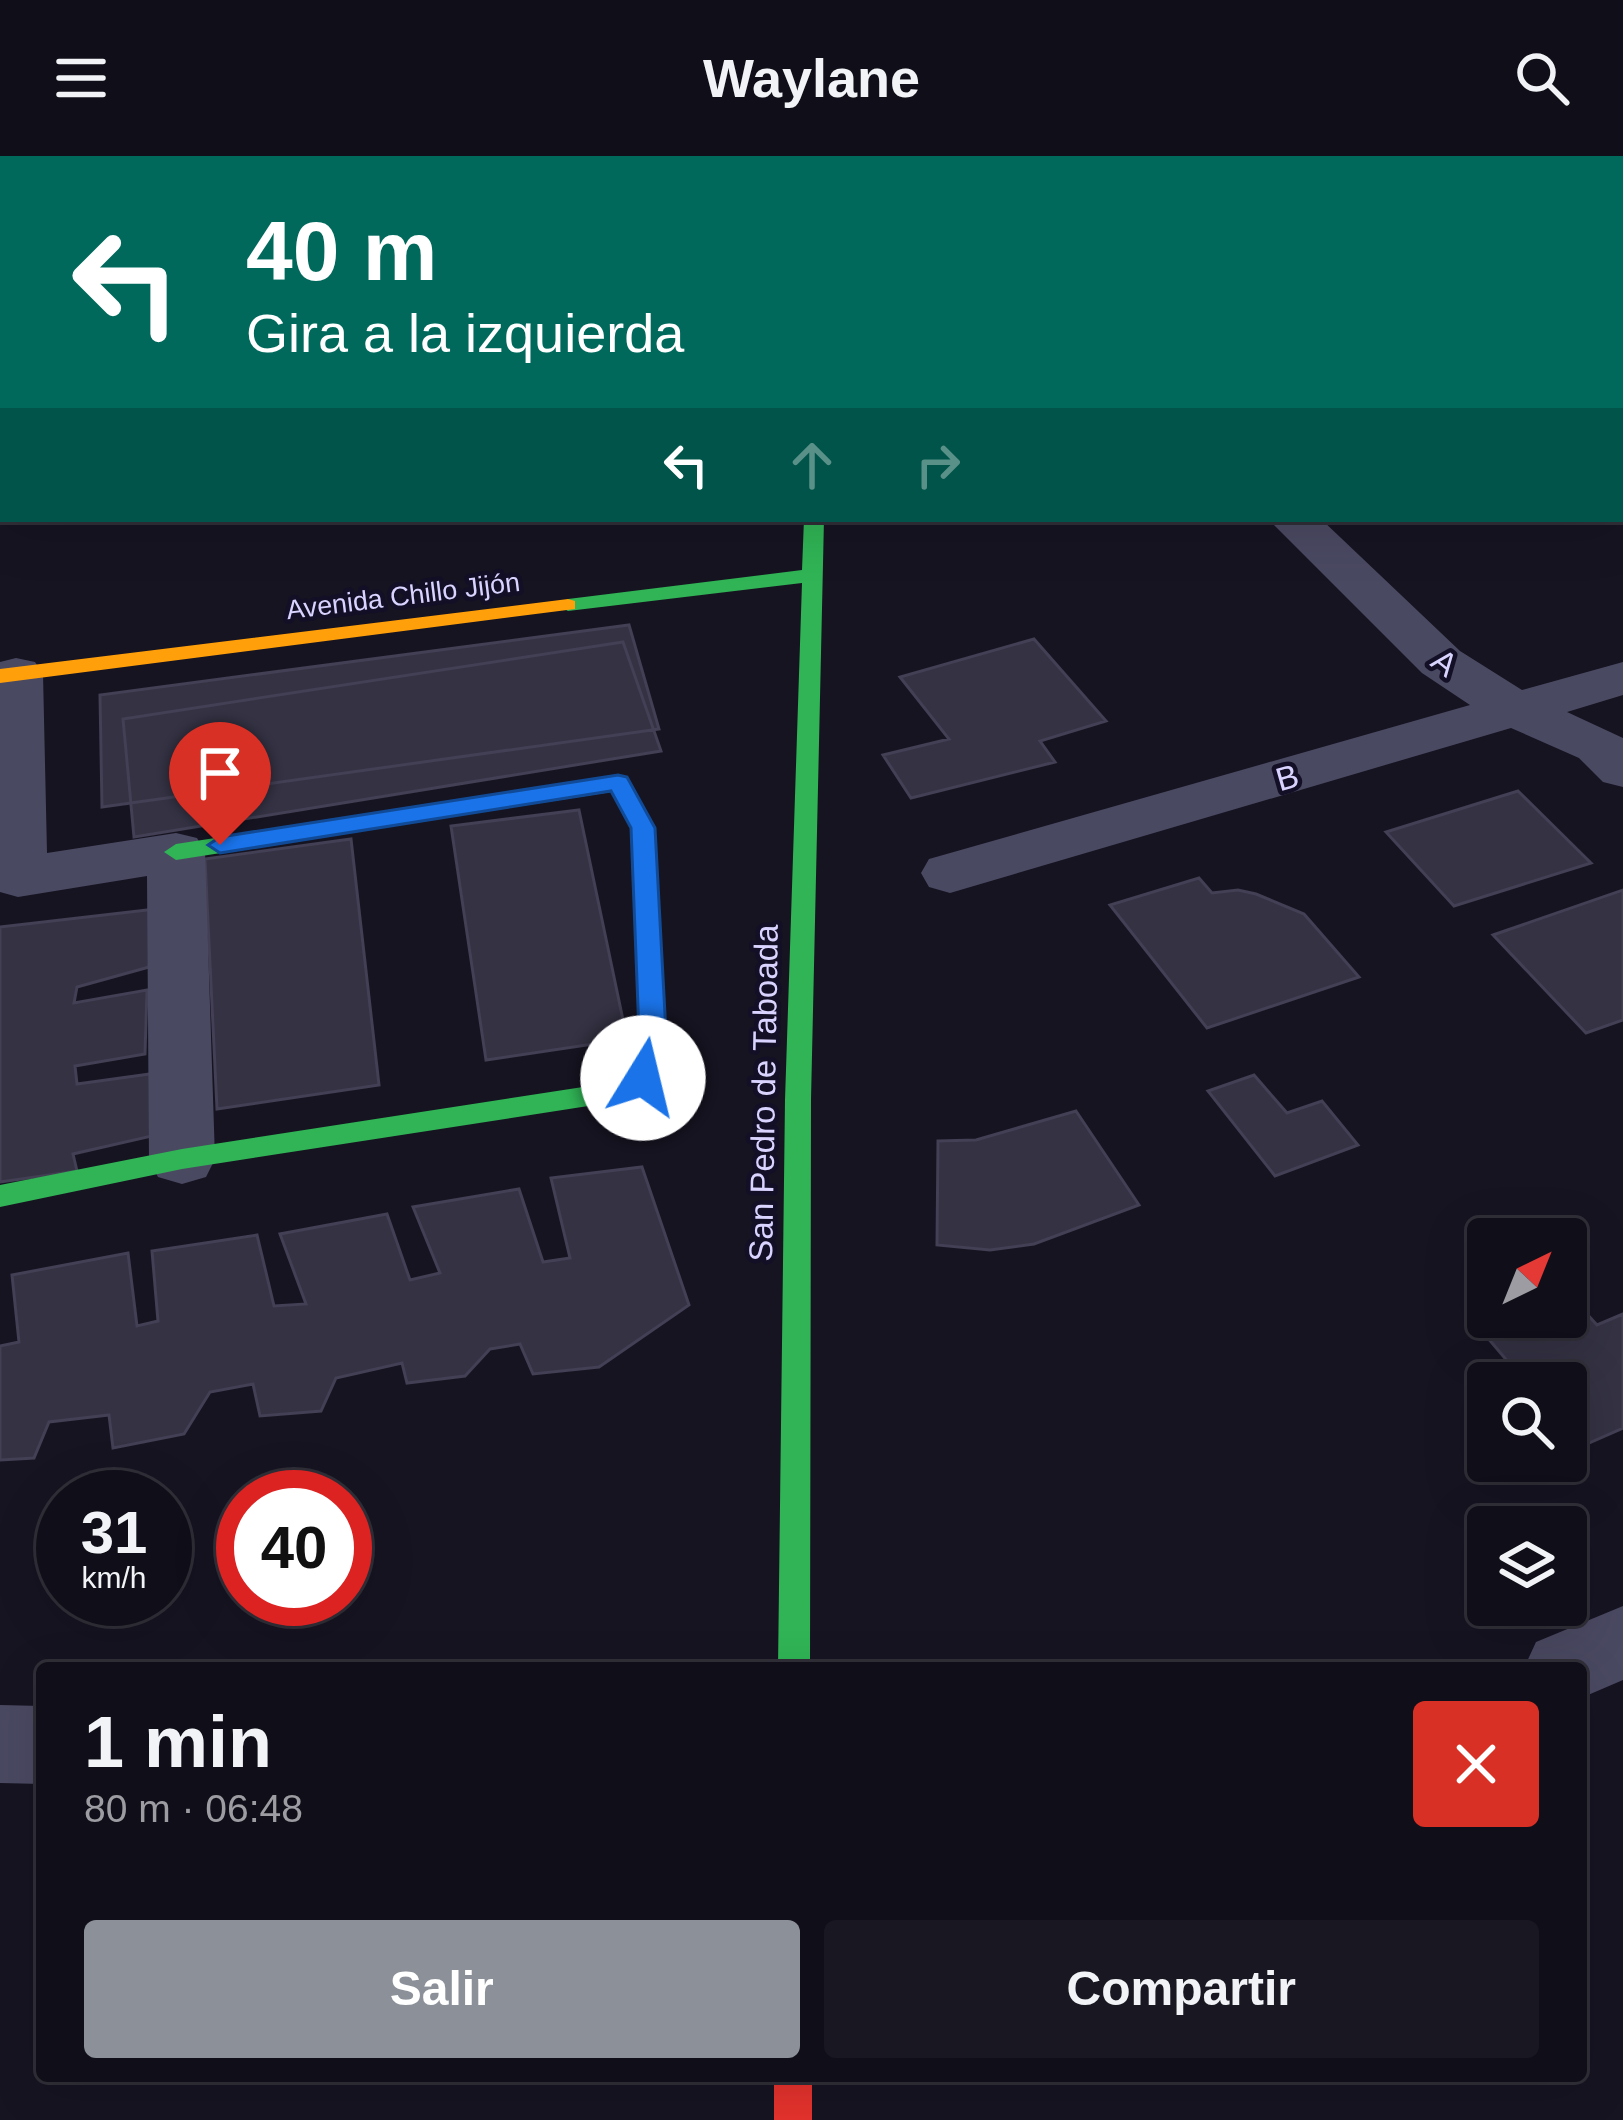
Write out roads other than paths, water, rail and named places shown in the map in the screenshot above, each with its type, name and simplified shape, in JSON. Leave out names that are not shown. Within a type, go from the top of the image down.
[{"type":"street","name":"San Pedro de Taboada","points":[[794,1662],[800,980],[814,522]]},
{"type":"street","name":"A","points":[[1296,522],[1441,662],[1518,711],[1599,746],[1623,769]]},
{"type":"street","name":"Avenida Chillo Jijón","points":[[8,675],[813,574]]},
{"type":"street","points":[[0,1196],[182,1159],[614,1092],[643,1078],[652,1033],[643,828],[618,782],[9,878],[8,675]]},
{"type":"street","name":"B","points":[[950,873],[1623,678]]},
{"type":"street","points":[[176,852],[182,1159]]},
{"type":"street","points":[[1578,1662],[1623,1642]]},
{"type":"street","points":[[0,1744],[36,1745]]},
{"type":"street","points":[[794,2082],[794,2120]]}]
